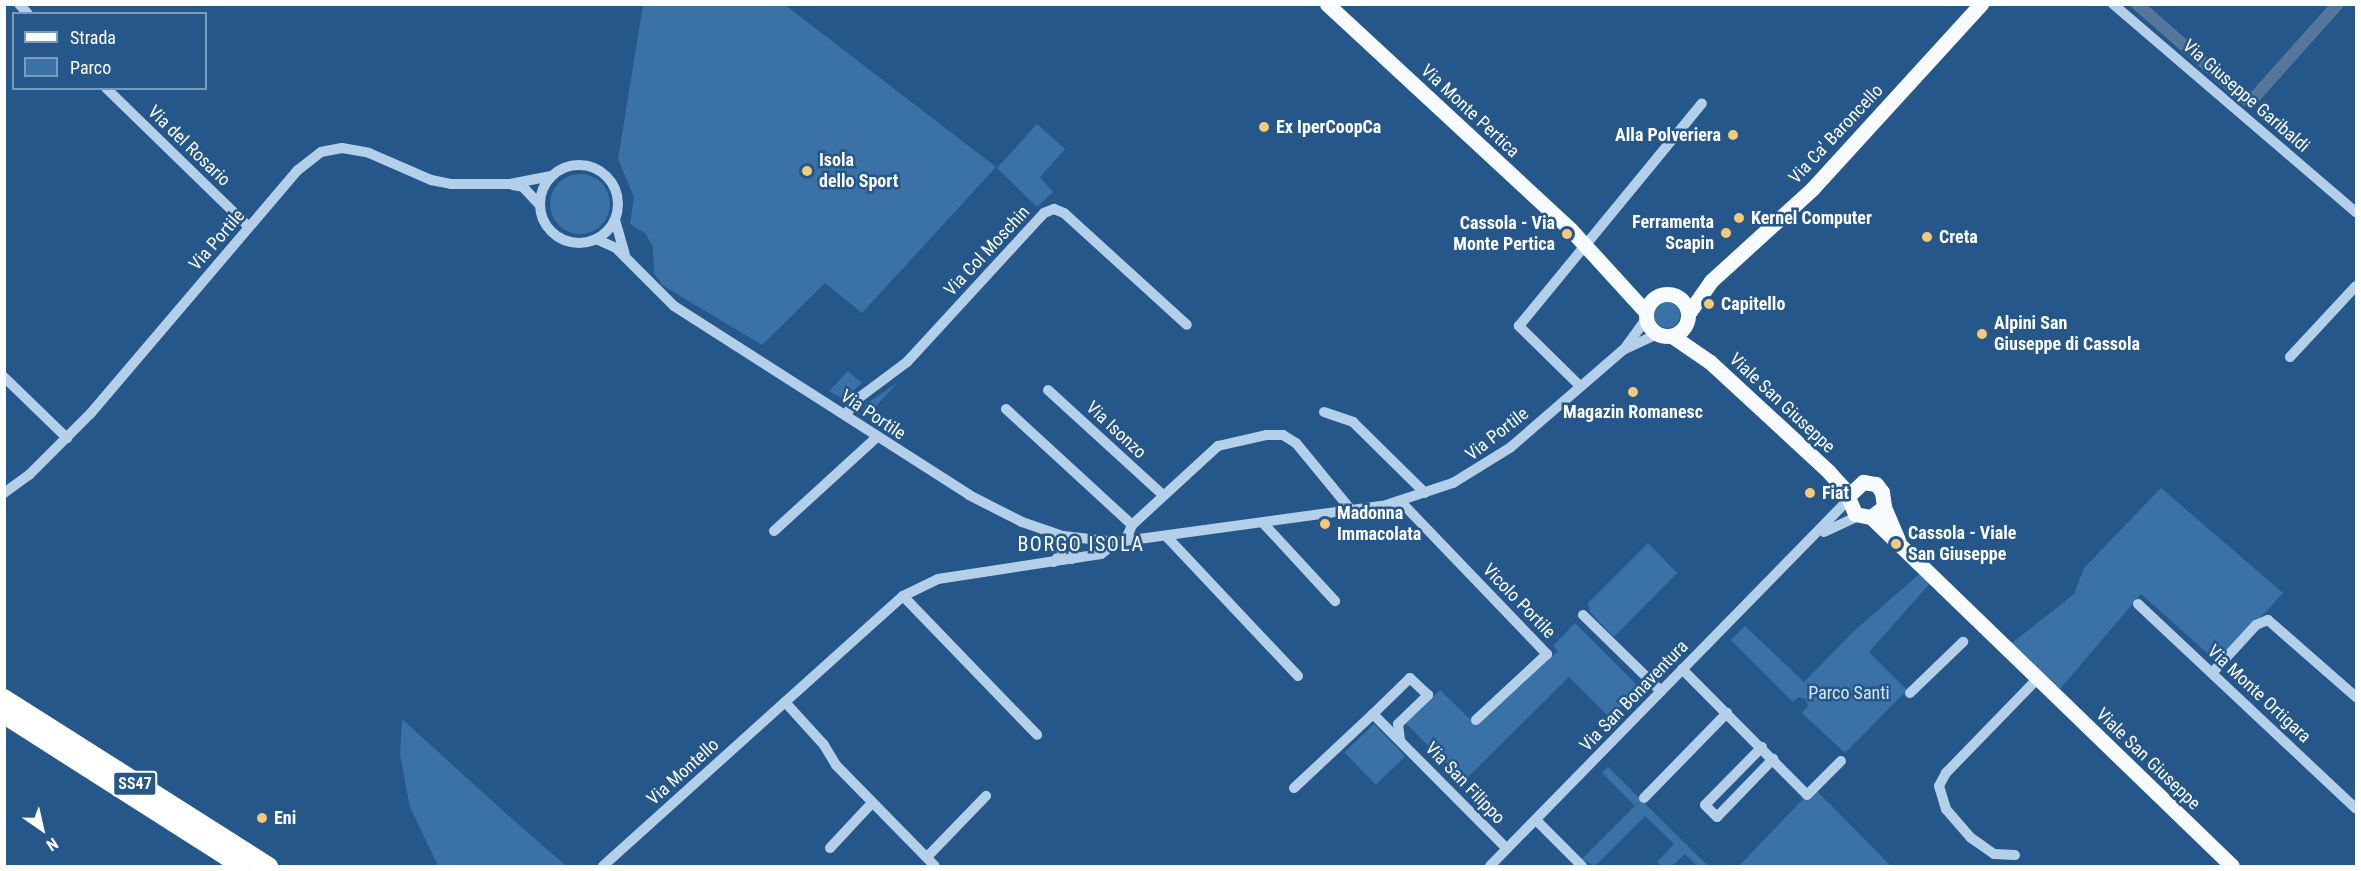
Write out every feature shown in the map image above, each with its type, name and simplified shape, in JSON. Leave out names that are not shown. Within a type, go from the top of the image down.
[{"type":"highway","name":"SS47","points":[[4,698],[269,867]]},
{"type":"highway","name":"SS47","points":[[4,715],[241,867]]},
{"type":"main road","name":"Via Monte Pertica","points":[[1327,4],[1588,246],[1620,280],[1646,315]]},
{"type":"main road","name":"Via Ca' Baroncello","points":[[1688,316],[1711,281],[1820,181],[1981,4]]},
{"type":"main road","name":"Via Monte Pertica","points":[[1620,280],[1660,295]]},
{"type":"main road","name":"Via Ca' Baroncello","points":[[1676,296],[1711,281]]},
{"type":"main road","points":[[1660,295],[1676,296],[1688,316],[1684,328],[1665,335],[1646,315],[1660,295]]},
{"type":"main road","name":"Viale San Giuseppe","points":[[1688,316],[1696,342],[1710,362]]},
{"type":"main road","name":"Viale San Giuseppe","points":[[1665,335],[1710,362],[1852,493],[1865,517],[1899,542],[2232,867]]},
{"type":"main road","name":"Viale San Giuseppe","points":[[1852,493],[1876,484],[1884,496],[1884,507],[1899,542]]},
{"type":"main road","points":[[1865,517],[1884,507]]},
{"type":"street","name":"Via Giuseppe Garibaldi","points":[[2113,4],[2356,212]]},
{"type":"street","name":"Via del Rosario","points":[[108,90],[249,227]]},
{"type":"street","points":[[1580,386],[1519,326],[1588,246],[1702,103]]},
{"type":"street","name":"Via Portile","points":[[4,493],[67,438],[298,171],[321,152],[332,149],[369,153],[431,180],[451,184],[510,184],[551,176]]},
{"type":"street","points":[[510,184],[524,187],[540,205],[545,224],[564,240],[586,243],[597,239],[615,220],[617,194],[598,170],[574,165],[551,176],[540,205]]},
{"type":"street","name":"Via Col Moschin","points":[[845,415],[860,396],[907,363],[1039,218],[1054,209],[1064,213],[1187,325]]},
{"type":"street","name":"Via Portile","points":[[615,220],[620,244],[629,262]]},
{"type":"street","name":"Via Portile","points":[[597,239],[616,248],[674,306],[969,495],[1022,522],[1063,536],[1078,538],[1121,541],[1167,537],[1401,502],[1425,493],[1486,466],[1623,350],[1646,315]]},
{"type":"street","points":[[2290,357],[2356,286]]},
{"type":"street","name":"Via Portile","points":[[1623,350],[1665,335]]},
{"type":"street","points":[[4,377],[67,438]]},
{"type":"street","name":"Via Isonzo","points":[[1048,390],[1162,494]]},
{"type":"street","points":[[1006,410],[1131,525]]},
{"type":"street","points":[[1324,412],[1353,422],[1425,493]]},
{"type":"street","points":[[1121,541],[1131,525],[1162,494],[1218,446],[1232,440],[1249,442],[1266,435],[1283,435],[1296,443],[1351,510]]},
{"type":"street","points":[[774,531],[877,437]]},
{"type":"street","name":"Via San Bonaventura","points":[[1490,867],[1802,548],[1852,493]]},
{"type":"street","name":"Vicolo Portile","points":[[1401,502],[1547,654],[1476,720]]},
{"type":"street","name":"Via San Bonaventura","points":[[1802,548],[1835,525],[1865,517]]},
{"type":"street","points":[[1264,524],[1335,601]]},
{"type":"street","points":[[1054,562],[1061,553],[1063,536]]},
{"type":"street","points":[[1167,537],[1298,676]]},
{"type":"street","points":[[1072,559],[1078,538]]},
{"type":"street","name":"Via Montello","points":[[603,867],[903,596],[938,579],[1101,554],[1121,541]]},
{"type":"street","points":[[903,596],[1037,735]]},
{"type":"street","name":"Via Monte Ortigara","points":[[2138,604],[2356,809]]},
{"type":"street","points":[[1583,615],[1661,692]]},
{"type":"street","points":[[2212,673],[2256,625],[2268,620],[2356,697]]},
{"type":"street","points":[[1910,693],[1963,642]]},
{"type":"street","points":[[1682,669],[1762,747],[1807,795],[1841,761]]},
{"type":"street","name":"Via San Filippo","points":[[1400,740],[1398,724],[1428,695],[1410,678],[1373,714],[1507,849]]},
{"type":"street","points":[[2015,855],[1994,854],[1971,838],[1947,809],[1939,786],[1946,773],[2037,679]]},
{"type":"street","points":[[785,702],[872,803],[935,867]]},
{"type":"street","points":[[1644,798],[1727,713]]},
{"type":"street","points":[[1294,788],[1373,714]]},
{"type":"street","points":[[1762,747],[1705,806],[1717,817],[1773,759]]},
{"type":"street","points":[[927,857],[986,796]]},
{"type":"street","points":[[830,848],[872,803]]},
{"type":"street","points":[[1536,820],[1582,867]]},
{"type":"green space","name":"Isola dello Sport","points":[[643,5],[785,5],[996,167],[862,313],[825,283],[762,345],[662,285],[654,273],[653,247],[645,233],[630,224],[634,197],[618,159]]},
{"type":"green space","points":[[1037,124],[1065,149],[1040,177],[1053,192],[1037,207],[997,168]]},
{"type":"green space","points":[[580,174],[597,179],[605,187],[610,204],[605,221],[597,229],[580,234],[563,229],[555,221],[550,204],[555,187],[563,179]]},
{"type":"green space","points":[[1667,302],[1676,306],[1680,315],[1676,324],[1667,328],[1658,324],[1654,315],[1658,306]]},
{"type":"green space","points":[[848,371],[862,383],[843,399],[829,391]]},
{"type":"green space","points":[[897,383],[865,418],[862,413],[866,404]]},
{"type":"green space","points":[[2161,488],[2283,593],[2225,656],[2216,661],[2141,594],[2060,689],[2012,643],[2074,594],[2084,568]]},
{"type":"green space","points":[[1648,543],[1677,573],[1614,637],[1590,612],[1588,603]]},
{"type":"green space","name":"Parco Santi","points":[[1923,571],[1933,580],[1869,652],[1907,690],[1845,753],[1802,713],[1808,706],[1805,699],[1799,697],[1793,702],[1731,640],[1745,626],[1804,682],[1854,631]]},
{"type":"green space","points":[[1575,623],[1640,688],[1610,718],[1569,677],[1463,782],[1406,723],[1440,690],[1477,726],[1558,651],[1553,646]]},
{"type":"green space","points":[[402,719],[566,866],[438,866],[410,807],[400,755]]},
{"type":"green space","points":[[1374,724],[1405,756],[1376,785],[1345,752]]},
{"type":"green space","points":[[1608,767],[1708,866],[1697,866],[1685,854],[1672,866],[1662,866],[1657,862],[1674,844],[1645,816],[1595,866],[1582,859],[1635,806],[1602,773]]},
{"type":"green space","points":[[1811,785],[1891,866],[1739,866],[1803,799]]},
{"type":"waterway","points":[[2137,4],[2245,99],[2253,99],[2338,4]]},
{"type":"place","name":"Ex IperCoopCa","points":[[1264,127]]},
{"type":"place","name":"Alla Polveriera","points":[[1733,135]]},
{"type":"place","name":"Isola dello Sport","points":[[807,171]]},
{"type":"place","name":"Kernel Computer","points":[[1739,218]]},
{"type":"place","name":"Ferramenta Scapin","points":[[1726,233]]},
{"type":"place","name":"Cassola - Via Monte Pertica","points":[[1567,234]]},
{"type":"place","name":"Creta","points":[[1927,237]]},
{"type":"place","name":"Capitello","points":[[1709,304]]},
{"type":"place","name":"Alpini San Giuseppe di Cassola","points":[[1982,334]]},
{"type":"place","name":"Magazin Romanesc","points":[[1633,392]]},
{"type":"place","name":"Fiat","points":[[1810,493]]},
{"type":"place","name":"Madonna Immacolata","points":[[1325,524]]},
{"type":"place","name":"Cassola - Viale San Giuseppe","points":[[1896,544]]},
{"type":"place","name":"Eni","points":[[262,818]]},
{"type":"district","name":"BORGO ISOLA","points":[[1081,544]]}]
